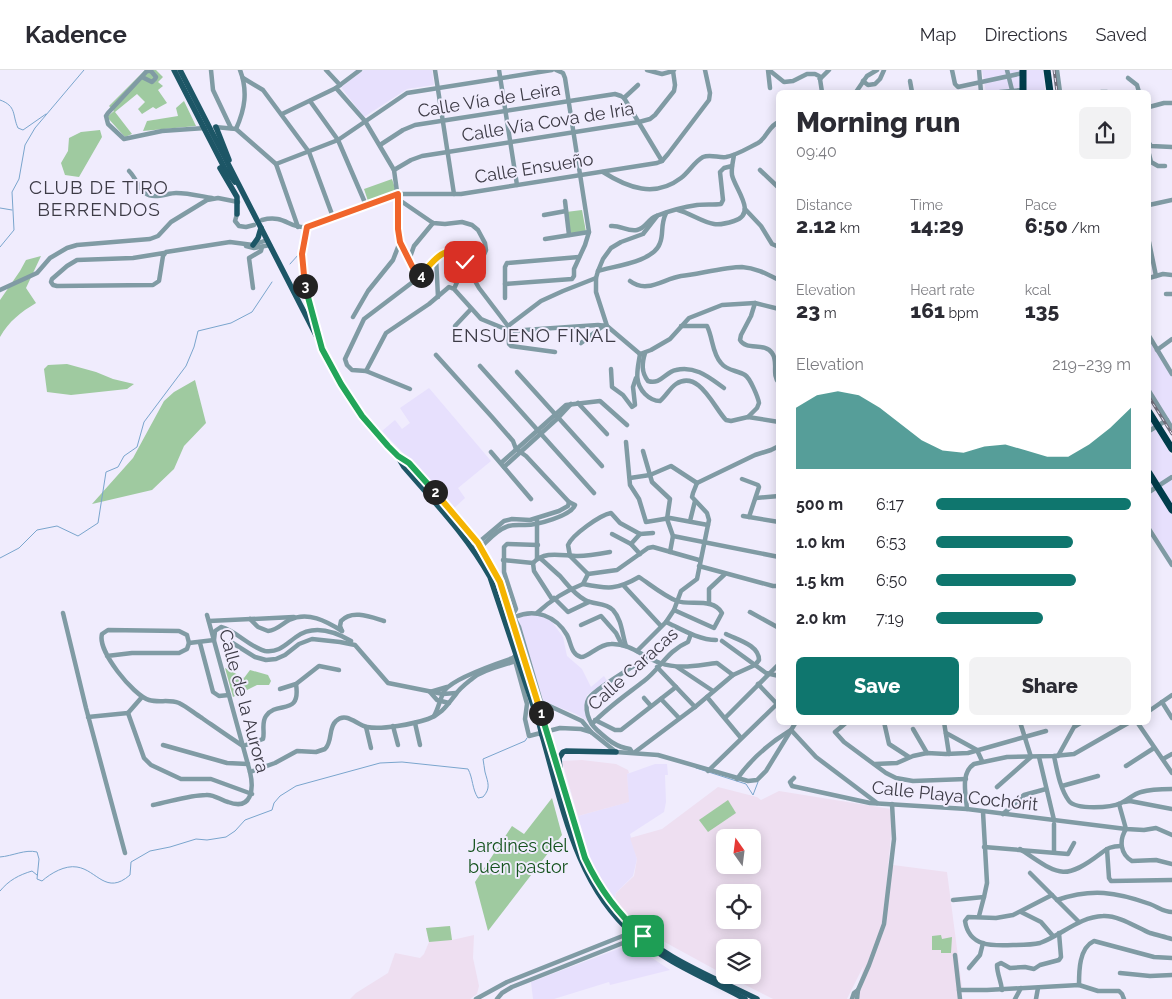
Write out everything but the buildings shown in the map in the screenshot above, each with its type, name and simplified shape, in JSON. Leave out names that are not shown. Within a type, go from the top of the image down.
[{"type":"highway","points":[[1047,70],[1049,89]]},
{"type":"highway","points":[[1023,71],[1024,90]]},
{"type":"highway","points":[[1151,415],[1172,450]]},
{"type":"highway","points":[[1151,476],[1172,510]]},
{"type":"main road","points":[[174,70],[210,128],[218,154],[218,163],[236,194],[238,202],[237,214],[246,210],[253,213]]},
{"type":"main road","points":[[180,70],[228,168]]},
{"type":"main road","points":[[218,154],[243,194],[341,384],[362,416],[398,456],[404,467],[474,550],[494,587],[521,657]]},
{"type":"main road","points":[[307,227],[302,248],[304,279],[322,349]]},
{"type":"main road","points":[[250,246],[258,238],[261,228]]},
{"type":"main road","points":[[398,456],[409,463],[480,545],[500,582],[532,703],[541,722],[561,801],[584,868],[605,902],[632,934],[685,968],[745,999]]},
{"type":"main road","points":[[544,734],[583,852],[590,869],[609,900],[630,925],[643,936],[690,965],[757,999]]},
{"type":"main road","points":[[565,796],[559,760],[563,752],[569,750],[616,752]]},
{"type":"main road","points":[[630,925],[632,934]]},
{"type":"main road","points":[[632,934],[643,936]]},
{"type":"street","points":[[211,70],[210,76],[213,90],[234,128],[276,164],[298,227]]},
{"type":"street","points":[[234,128],[244,107],[245,89],[240,70]]},
{"type":"street","points":[[326,70],[364,121],[394,170],[398,197],[400,242],[418,278]]},
{"type":"street","points":[[282,114],[338,86],[359,70]]},
{"type":"street","points":[[434,70],[454,194]]},
{"type":"street","points":[[499,70],[517,185]]},
{"type":"street","points":[[276,164],[338,140],[403,94],[552,70]]},
{"type":"street","points":[[505,284],[570,280],[573,278],[574,269],[585,245],[588,232],[569,101],[563,73],[556,70]]},
{"type":"street","points":[[647,70],[662,74],[674,70]]},
{"type":"street","name":"Calle Vía Cova de Iria","points":[[394,170],[416,158],[638,122],[656,115],[674,91],[674,70]]},
{"type":"street","points":[[638,85],[624,98],[662,161],[709,100],[710,89],[705,70]]},
{"type":"street","points":[[768,70],[784,82],[812,74],[819,76],[822,90]]},
{"type":"street","points":[[768,70],[770,88]]},
{"type":"street","points":[[820,79],[829,70]]},
{"type":"street","points":[[857,90],[863,81],[877,70]]},
{"type":"street","points":[[863,81],[868,84],[875,84],[880,79],[884,70]]},
{"type":"street","points":[[952,70],[956,86],[962,87],[1023,71]]},
{"type":"street","points":[[979,70],[981,90]]},
{"type":"street","points":[[1007,70],[1012,90]]},
{"type":"street","points":[[1057,70],[1060,90]]},
{"type":"street","points":[[142,77],[106,116],[108,124],[121,138],[127,139],[162,131],[234,128]]},
{"type":"street","points":[[243,78],[261,88],[282,114],[308,152],[333,217]]},
{"type":"street","points":[[1128,78],[1137,85],[1138,90]]},
{"type":"street","points":[[910,80],[912,90]]},
{"type":"street","name":"Calle Vía de Leira","points":[[380,145],[411,126],[615,94],[624,98]]},
{"type":"street","points":[[310,101],[338,140],[366,205]]},
{"type":"street","points":[[1151,106],[1164,103],[1172,104]]},
{"type":"street","points":[[603,172],[627,185],[640,189],[656,190],[668,186],[681,178],[702,158],[734,155],[760,141],[776,123]]},
{"type":"street","points":[[1151,145],[1172,147]]},
{"type":"street","points":[[734,155],[732,166],[733,178],[745,209],[761,226],[772,244],[776,246]]},
{"type":"street","name":"Calle Ensueño","points":[[307,227],[366,205],[398,197],[454,194],[603,172],[662,161]]},
{"type":"street","points":[[1151,162],[1158,166],[1165,166]]},
{"type":"street","points":[[611,226],[618,225],[629,230],[636,230],[642,228],[651,218],[676,209],[721,204],[723,200],[720,172],[724,168],[732,166]]},
{"type":"street","points":[[760,170],[776,185]]},
{"type":"street","points":[[129,171],[147,195],[155,196],[176,193],[238,202]]},
{"type":"street","points":[[398,197],[433,223],[462,222],[472,225],[478,230],[485,243],[486,250],[475,274],[475,281],[509,329],[509,342],[511,346],[555,352]]},
{"type":"street","points":[[0,290],[37,273],[50,258],[66,248],[77,245],[150,239],[158,236],[171,222],[207,200],[214,198]]},
{"type":"street","points":[[565,200],[569,236]]},
{"type":"street","points":[[1151,205],[1172,200]]},
{"type":"street","points":[[676,209],[710,223],[718,224],[732,222],[741,218],[745,209]]},
{"type":"street","points":[[544,215],[566,211]]},
{"type":"street","points":[[598,272],[640,260],[655,252],[660,243],[661,224],[666,213]]},
{"type":"street","points":[[237,214],[236,223],[239,226],[254,225]]},
{"type":"street","points":[[642,354],[605,326],[596,292],[596,278],[603,259],[611,248],[643,234],[658,215]]},
{"type":"street","points":[[262,220],[275,218],[298,227],[307,227]]},
{"type":"street","points":[[409,260],[414,246],[433,223]]},
{"type":"street","points":[[545,239],[588,232]]},
{"type":"street","points":[[352,318],[368,291],[391,264],[400,242]]},
{"type":"street","points":[[164,254],[159,280],[153,285],[57,286],[51,282],[66,266],[77,260],[133,258],[222,243],[241,243],[254,248],[262,247],[268,243]]},
{"type":"street","points":[[250,246],[268,243]]},
{"type":"street","points":[[253,288],[249,258],[261,251],[262,247]]},
{"type":"street","points":[[410,389],[366,371],[356,371],[350,368],[346,362],[346,356],[364,319],[418,278],[436,257],[449,251],[458,251],[463,254],[465,259],[454,289]]},
{"type":"street","points":[[436,257],[438,297]]},
{"type":"street","points":[[505,298],[507,263],[579,258]]},
{"type":"street","points":[[1151,258],[1156,276]]},
{"type":"street","points":[[569,259],[574,269]]},
{"type":"street","points":[[630,281],[637,286],[646,286],[687,276],[742,267],[758,270],[776,279]]},
{"type":"street","points":[[1151,277],[1172,275]]},
{"type":"street","points":[[509,329],[541,301],[563,290],[596,278]]},
{"type":"street","points":[[366,371],[386,333],[438,297],[448,287],[454,289],[471,309],[487,322],[509,329],[605,326]]},
{"type":"street","points":[[1166,294],[1172,294]]},
{"type":"street","points":[[755,303],[740,340],[745,345],[766,348],[771,352],[774,358],[774,377],[776,380]]},
{"type":"street","points":[[611,369],[612,386],[623,395],[632,407],[635,405],[634,387],[642,354],[670,339],[689,318],[722,305],[755,303],[776,308]]},
{"type":"street","points":[[455,326],[471,309]]},
{"type":"street","points":[[581,343],[605,326]]},
{"type":"street","points":[[681,326],[707,326],[716,356],[721,364],[729,370],[744,374],[748,378],[759,403],[748,418]]},
{"type":"street","points":[[1157,350],[1172,339]]},
{"type":"street","points":[[1151,340],[1172,374]]},
{"type":"street","points":[[642,354],[642,368],[644,376],[648,381],[656,382],[675,370],[691,370],[706,375],[724,388]]},
{"type":"street","points":[[436,355],[569,504],[575,505],[573,510],[565,515],[528,525],[500,527],[474,550]]},
{"type":"street","points":[[480,366],[594,493]]},
{"type":"street","points":[[517,372],[602,466]]},
{"type":"street","points":[[636,378],[640,388],[657,401],[672,386],[679,382],[688,381],[704,390],[726,420],[748,418],[776,422]]},
{"type":"street","points":[[1151,394],[1172,428]]},
{"type":"street","points":[[502,465],[556,416],[578,403],[600,401],[627,425]]},
{"type":"street","points":[[578,403],[607,434]]},
{"type":"street","points":[[1151,430],[1167,420]]},
{"type":"street","points":[[626,442],[631,488],[639,499],[646,522],[673,518],[708,525]]},
{"type":"street","points":[[637,651],[666,622],[674,610],[682,591],[697,578],[699,560],[708,525],[708,515],[695,501],[692,493],[697,483],[748,458],[776,448]]},
{"type":"street","points":[[643,451],[653,484],[668,496],[670,500],[667,519],[672,536],[670,552]]},
{"type":"street","points":[[490,452],[531,499]]},
{"type":"street","points":[[630,478],[650,475],[671,466],[697,483]]},
{"type":"street","points":[[1151,490],[1172,477]]},
{"type":"street","points":[[742,479],[758,485],[756,498],[749,517]]},
{"type":"street","points":[[756,498],[776,496]]},
{"type":"street","points":[[690,522],[695,501]]},
{"type":"street","points":[[537,523],[569,504]]},
{"type":"street","points":[[588,574],[570,556],[568,545],[571,540],[599,518],[609,513],[620,523],[640,534],[653,533]]},
{"type":"street","points":[[743,516],[776,522]]},
{"type":"street","points":[[537,523],[539,558],[561,577],[569,589],[589,602],[607,606],[614,611],[620,621],[624,645]]},
{"type":"street","points":[[1151,532],[1172,565]]},
{"type":"street","points":[[612,534],[631,544],[640,554]]},
{"type":"street","points":[[631,544],[640,534]]},
{"type":"street","points":[[672,536],[776,556]]},
{"type":"street","points":[[514,615],[516,609],[504,572],[504,547],[507,544],[538,545]]},
{"type":"street","points":[[588,574],[617,570],[653,547],[699,560]]},
{"type":"street","points":[[503,560],[532,563],[550,554],[583,556],[610,552]]},
{"type":"street","points":[[532,563],[534,571],[553,598],[568,612],[589,602]]},
{"type":"street","points":[[699,566],[776,586]]},
{"type":"street","points":[[583,584],[588,574]]},
{"type":"street","points":[[709,604],[709,589],[725,574]]},
{"type":"street","points":[[537,613],[553,598],[583,584],[604,588],[624,586],[640,577],[678,602],[709,604],[722,612],[714,628],[674,610]]},
{"type":"street","points":[[624,586],[661,626]]},
{"type":"street","points":[[507,604],[514,615],[521,657],[532,703],[525,719],[529,736],[560,728],[592,732]]},
{"type":"street","points":[[750,612],[776,626]]},
{"type":"street","points":[[62,613],[126,853]]},
{"type":"street","points":[[514,615],[537,613],[548,616],[567,635],[574,653],[580,657],[587,656],[597,647],[604,644],[624,645],[637,651],[659,665],[695,707]]},
{"type":"street","name":"Calle de la Aurora","points":[[207,615],[248,764],[252,794]]},
{"type":"street","points":[[342,631],[341,620],[346,616],[360,615],[384,621]]},
{"type":"street","points":[[581,625],[601,616],[624,645]]},
{"type":"street","points":[[209,621],[298,617],[317,618],[342,631],[388,683],[443,694],[458,691]]},
{"type":"street","points":[[250,619],[258,627],[272,631],[298,617]]},
{"type":"street","points":[[666,622],[691,634],[708,640],[716,640]]},
{"type":"street","points":[[189,643],[214,640],[215,630],[221,627],[265,651],[280,649],[308,631],[336,632],[351,641]]},
{"type":"street","points":[[107,656],[132,653],[174,653],[186,648],[189,643],[187,635],[179,631],[170,630],[108,630],[100,637],[107,656],[112,664],[142,697],[149,700],[178,703],[243,746],[263,739],[266,716],[295,702],[297,696],[296,684]]},
{"type":"street","name":"Calle Caracas","points":[[594,722],[618,700],[645,680],[677,647],[688,642],[691,634]]},
{"type":"street","points":[[633,752],[695,707],[733,675],[755,666],[760,658],[756,651],[726,634]]},
{"type":"street","points":[[231,642],[255,657],[266,660],[276,659],[285,655],[299,644],[312,638],[355,646]]},
{"type":"street","points":[[722,641],[755,666],[776,675]]},
{"type":"street","points":[[200,643],[213,692],[219,696],[229,695]]},
{"type":"street","points":[[428,692],[449,686],[480,670],[521,657]]},
{"type":"street","points":[[250,772],[275,763],[297,751],[316,752],[325,749],[331,741],[333,726],[336,721],[342,718],[347,717],[366,727],[377,728],[433,717],[442,712],[458,691],[478,674],[521,657]]},
{"type":"street","points":[[521,657],[541,702],[582,721],[616,752],[658,755],[737,779],[754,781],[766,772],[794,725]]},
{"type":"street","points":[[633,752],[630,749],[614,744],[594,722],[587,709],[590,697],[648,657]]},
{"type":"street","points":[[659,665],[695,667],[717,663],[733,675]]},
{"type":"street","points":[[280,689],[296,684],[319,666],[339,670]]},
{"type":"street","points":[[676,666],[713,691]]},
{"type":"street","points":[[725,718],[776,667]]},
{"type":"street","points":[[455,683],[458,691]]},
{"type":"street","points":[[758,684],[776,703]]},
{"type":"street","points":[[433,717],[443,694],[449,686]]},
{"type":"street","points":[[594,722],[615,730],[621,730],[676,687]]},
{"type":"street","points":[[428,692],[440,702],[449,703]]},
{"type":"street","points":[[1151,710],[1172,695]]},
{"type":"street","points":[[88,716],[128,713],[142,697]]},
{"type":"street","points":[[707,697],[742,738]]},
{"type":"street","points":[[644,698],[651,706]]},
{"type":"street","points":[[661,699],[679,718]]},
{"type":"street","points":[[1162,702],[1172,718]]},
{"type":"street","points":[[708,771],[776,707]]},
{"type":"street","points":[[128,713],[144,758],[151,765],[181,779],[211,779],[252,794],[247,800],[236,804],[207,794],[153,805]]},
{"type":"street","points":[[415,722],[420,745]]},
{"type":"street","points":[[843,725],[835,732],[844,742],[891,777],[902,780],[966,779]]},
{"type":"street","points":[[885,725],[889,744],[909,757]]},
{"type":"street","points":[[945,725],[949,754]]},
{"type":"street","points":[[1021,725],[1031,757]]},
{"type":"street","points":[[1077,725],[1074,727],[1056,756],[1062,786],[1069,801],[1079,806],[1130,801],[1172,809]]},
{"type":"street","points":[[967,809],[966,779],[967,770],[970,766],[982,761],[1007,757],[1056,756],[1078,752],[1125,725]]},
{"type":"street","points":[[1139,725],[1172,773]]},
{"type":"street","points":[[393,726],[398,745]]},
{"type":"street","points":[[366,727],[371,748]]},
{"type":"street","points":[[913,729],[927,753]]},
{"type":"street","points":[[737,779],[748,764],[791,730]]},
{"type":"street","points":[[791,730],[816,757],[877,803]]},
{"type":"street","points":[[874,764],[897,763],[909,757],[927,753],[949,754],[977,750],[1046,730]]},
{"type":"street","points":[[946,733],[977,750],[982,761]]},
{"type":"street","points":[[163,745],[227,763],[248,764]]},
{"type":"street","points":[[1126,766],[1154,748]]},
{"type":"street","points":[[1163,759],[1172,754]]},
{"type":"street","points":[[997,788],[1031,757]]},
{"type":"street","points":[[1039,757],[1054,822],[1054,852]]},
{"type":"street","points":[[1062,786],[1098,776]]},
{"type":"street","name":"Calle Playa Cochórit","points":[[794,778],[790,782],[792,786],[867,802],[967,809],[1054,822],[1126,829],[1146,830],[1156,828],[1172,834]]},
{"type":"street","points":[[1003,814],[1024,796],[1046,789]]},
{"type":"street","points":[[1121,803],[1141,792],[1172,789]]},
{"type":"street","points":[[1121,803],[1126,829],[1123,833],[1121,846],[1126,857],[1132,861],[1156,860],[1172,864]]},
{"type":"street","points":[[857,999],[858,990],[884,924],[894,838],[892,804]]},
{"type":"street","points":[[979,916],[987,883],[983,812]]},
{"type":"street","points":[[984,846],[1069,853],[1074,843]]},
{"type":"street","points":[[1020,850],[1048,867],[1063,872],[1078,869],[1107,849],[1121,846]]},
{"type":"street","points":[[1107,849],[1111,881],[1172,880]]},
{"type":"street","points":[[1030,873],[1079,922]]},
{"type":"street","points":[[1057,900],[1080,893],[1106,892],[1142,902],[1166,912],[1172,912]]},
{"type":"street","points":[[1052,895],[1031,905],[1022,912],[1004,917],[968,916],[965,921],[969,933],[972,938],[983,943],[999,946],[1034,944],[1079,922],[1098,916],[1106,916],[1172,939]]},
{"type":"street","points":[[953,900],[984,897]]},
{"type":"street","points":[[1022,912],[1041,922],[1053,936]]},
{"type":"street","points":[[1002,990],[1001,979],[997,974],[998,964],[1004,964],[1010,968],[1025,967],[1034,969],[1040,964],[1060,959],[1059,933]]},
{"type":"street","points":[[476,999],[483,997],[507,982],[632,934]]},
{"type":"street","points":[[497,999],[502,993],[512,987],[628,941],[632,934]]},
{"type":"street","points":[[1079,985],[1082,958],[1087,946],[1094,941],[1154,957],[1172,958]]},
{"type":"street","points":[[969,968],[980,956],[983,943]]},
{"type":"street","points":[[582,953],[580,957],[584,959]]},
{"type":"street","points":[[955,955],[960,999]]},
{"type":"street","points":[[566,959],[569,962],[568,965]]},
{"type":"street","points":[[1120,972],[1150,976],[1172,975]]},
{"type":"street","points":[[959,990],[1002,990],[1079,985],[1098,991],[1119,991],[1124,999]]},
{"type":"street","points":[[1015,999],[1021,988]]},
{"type":"street","points":[[1036,999],[1038,988]]},
{"type":"street","points":[[852,999],[854,993],[858,990]]},
{"type":"shaded area","points":[[364,70],[432,70],[434,85],[407,89],[364,117],[341,87]]},
{"type":"shaded area","points":[[982,70],[1043,70],[1045,90],[986,90]]},
{"type":"shaded area","points":[[1151,343],[1172,377],[1172,425],[1151,391]]},
{"type":"shaded area","points":[[429,388],[491,461],[458,488],[465,498],[453,509],[382,431],[395,420],[402,429],[410,423],[400,408]]},
{"type":"shaded area","points":[[1151,422],[1172,456],[1172,561],[1151,527]]},
{"type":"shaded area","points":[[530,614],[549,618],[563,637],[567,656],[582,669],[591,687],[604,676],[607,681],[587,695],[584,709],[589,722],[576,714],[543,701],[519,621],[519,618]]},
{"type":"shaded area","points":[[582,760],[616,764],[628,770],[629,802],[578,816],[562,761]]},
{"type":"shaded area","points":[[655,764],[667,764],[668,775],[665,775],[666,802],[664,812],[630,834],[637,859],[633,876],[616,893],[615,899],[608,891],[591,862],[578,816],[628,802],[627,774]]},
{"type":"shaded area","points":[[718,787],[757,797],[761,800],[779,791],[891,809],[891,836],[886,889],[893,865],[947,872],[962,987],[961,999],[855,999],[864,965],[847,999],[773,999],[744,984],[761,984],[761,939],[716,939],[716,970],[650,934],[633,920],[615,899],[616,893],[634,876],[637,859],[630,838],[662,829]]},
{"type":"shaded area","points":[[450,926],[452,940],[474,935],[473,958],[479,986],[477,994],[470,999],[350,999],[356,993],[388,973],[395,953],[420,958],[424,954],[429,942],[426,928]]},
{"type":"shaded area","points":[[631,944],[670,970],[610,985],[609,982],[554,999],[533,999],[531,982]]},
{"type":"green space","points":[[145,70],[156,70],[163,77],[158,82],[163,86],[158,90],[167,103],[156,109],[153,107],[142,114],[138,109],[145,102],[137,94],[115,112],[132,134],[125,137],[107,117],[114,111],[109,106]]},
{"type":"green space","points":[[184,101],[196,126],[143,131],[147,121],[178,116],[176,108]]},
{"type":"green space","points":[[100,130],[102,137],[79,177],[65,175],[61,163],[68,151],[69,138],[81,132]]},
{"type":"green space","points":[[392,179],[397,194],[369,204],[364,189]]},
{"type":"green space","points":[[582,210],[586,232],[569,235],[566,212]]},
{"type":"green space","points":[[41,256],[26,288],[36,303],[16,317],[0,337],[0,300],[26,260]]},
{"type":"green space","points":[[67,364],[134,384],[127,389],[71,395],[47,392],[44,369],[48,365]]},
{"type":"green space","points":[[195,380],[206,423],[184,446],[174,469],[152,490],[92,504],[133,458],[164,401],[174,392]]},
{"type":"green space","points":[[225,668],[244,678],[250,670],[268,675],[271,681],[269,685],[257,685],[233,697]]},
{"type":"green space","name":"Jardines del buen pastor","points":[[552,798],[562,835],[488,931],[475,882],[512,826],[524,834]]},
{"type":"green space","points":[[728,800],[736,813],[708,832],[699,820]]},
{"type":"green space","points":[[450,926],[452,940],[429,942],[426,928]]},
{"type":"green space","points":[[941,935],[942,939],[952,937],[951,953],[941,953],[941,950],[932,950],[932,936]]},
{"type":"waterway","points":[[0,247],[14,230],[12,192],[19,179],[25,145],[35,128],[84,70]]},
{"type":"waterway","points":[[0,100],[12,108],[18,128],[23,130],[46,114]]},
{"type":"waterway","points":[[0,208],[12,210]]},
{"type":"waterway","points":[[290,264],[299,254]]},
{"type":"waterway","points":[[0,558],[19,548],[37,530],[57,526],[78,536],[98,523],[106,472],[118,467],[124,456],[137,447],[144,422],[186,366],[198,331],[231,323],[252,312],[272,282]]},
{"type":"waterway","points":[[0,857],[28,851],[37,852],[39,859],[37,879],[42,881],[58,870],[77,867],[102,880],[114,883],[122,881],[130,875],[131,862],[150,851],[196,839],[207,840],[226,837],[235,831],[245,820],[272,810],[274,803],[280,796],[296,786],[380,763],[402,762],[468,769],[476,795],[478,798],[483,797],[488,785],[483,759],[525,741],[527,738]]},
{"type":"waterway","points":[[696,768],[746,784],[753,795],[758,782]]},
{"type":"waterway","points":[[0,891],[11,881],[23,874],[32,871],[37,875]]},
{"type":"railway","points":[[1054,70],[1057,90]]},
{"type":"railway","points":[[1151,400],[1172,434]]},
{"type":"district","name":"CLUB DE TIRO BERRENDOS","points":[[99,198]]},
{"type":"district","name":"ENSUENO FINAL","points":[[534,335]]},
{"type":"route","points":[[465,262],[462,252],[449,251],[436,257],[418,278],[400,242],[398,194],[307,227],[302,248],[302,266],[306,293],[322,349],[341,384],[362,416],[388,446],[409,463],[472,534],[500,582],[585,858],[609,900],[621,916],[643,936]]}]
